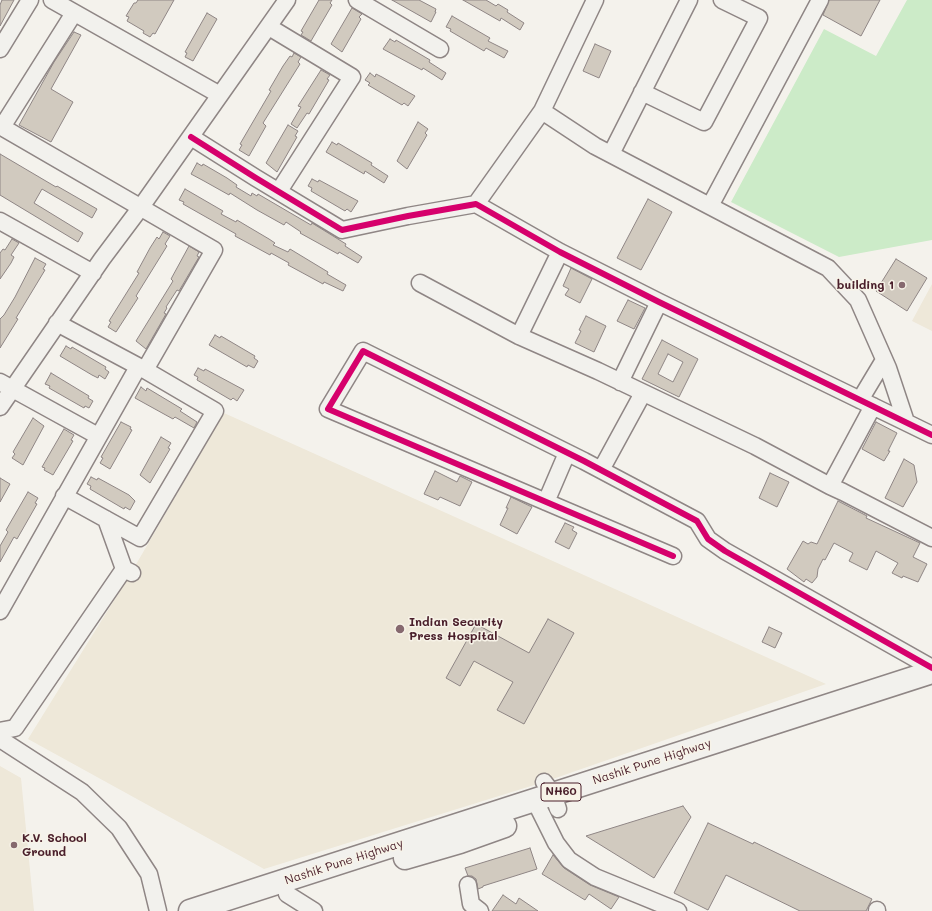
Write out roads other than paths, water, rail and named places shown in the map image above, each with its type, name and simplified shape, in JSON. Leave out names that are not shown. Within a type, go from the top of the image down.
[{"type":"highway","name":"Nashik Pune Highway","points":[[235,911],[460,842],[546,800],[932,672]]},
{"type":"highway","name":"Nashik Pune Highway","points":[[190,911],[546,800],[932,686]]},
{"type":"street","points":[[0,50],[30,0]]},
{"type":"street","points":[[0,407],[6,385],[57,323],[191,137],[287,0]]},
{"type":"street","points":[[357,0],[440,49]]},
{"type":"street","points":[[476,204],[542,111],[595,0]]},
{"type":"street","points":[[611,154],[689,0]]},
{"type":"street","points":[[642,92],[704,122],[759,18],[722,0]]},
{"type":"street","points":[[710,206],[820,0]]},
{"type":"street","points":[[0,611],[98,436],[142,369],[214,250],[1,127],[64,5],[220,95]]},
{"type":"street","points":[[269,27],[352,76],[279,191]]},
{"type":"street","points":[[542,111],[595,146],[828,268],[858,300],[884,360],[906,422]]},
{"type":"street","points":[[191,137],[342,230],[476,204],[560,252],[932,435]]},
{"type":"street","points":[[0,220],[93,273]]},
{"type":"street","points":[[519,336],[560,252]]},
{"type":"street","points":[[420,283],[519,336],[755,446],[932,538]]},
{"type":"street","points":[[620,382],[659,302]]},
{"type":"street","points":[[57,323],[215,411],[140,538],[64,496]]},
{"type":"street","points":[[673,556],[328,409],[363,351],[601,470],[697,521],[708,539],[725,551],[932,668]]},
{"type":"street","points":[[830,486],[884,360]]},
{"type":"street","points":[[6,385],[98,436]]},
{"type":"street","points":[[601,470],[643,393]]},
{"type":"street","points":[[546,502],[567,453]]},
{"type":"street","points":[[0,731],[15,728],[128,571],[106,519]]},
{"type":"street","points":[[0,739],[82,792],[119,828],[149,874],[158,911]]},
{"type":"street","points":[[546,800],[556,843],[569,860],[595,877],[678,911]]},
{"type":"street","points":[[468,885],[471,904],[480,911]]},
{"type":"street","points":[[287,894],[314,911]]},
{"type":"place","name":"building 1","points":[[902,285]]},
{"type":"place","name":"Indian Security Press Hospital","points":[[400,629]]},
{"type":"place","name":"K.V. School Ground","points":[[14,845]]}]
